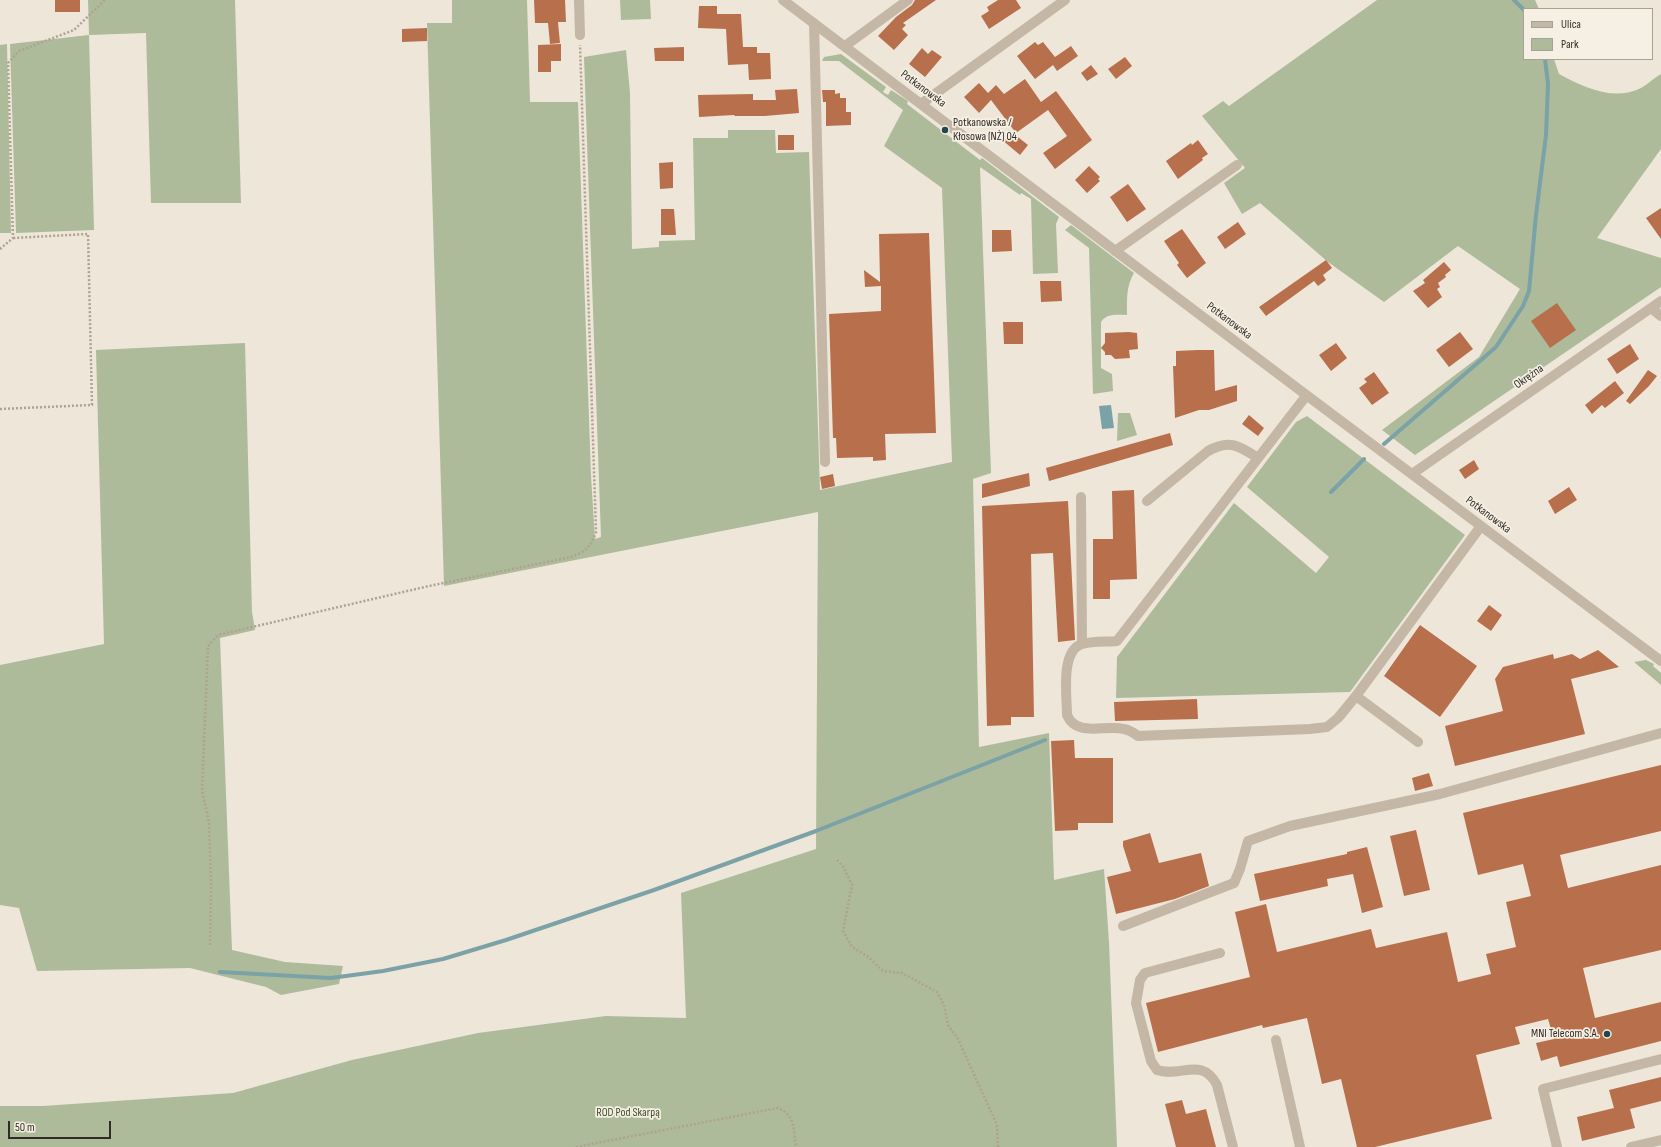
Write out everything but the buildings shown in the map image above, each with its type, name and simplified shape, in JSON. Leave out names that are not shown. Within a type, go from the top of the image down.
[{"type":"street","points":[[579,0],[580,35]]},
{"type":"street","name":"Potkanowska","points":[[783,0],[1306,396],[1661,661]]},
{"type":"street","points":[[845,46],[908,0]]},
{"type":"street","points":[[921,104],[1065,0]]},
{"type":"street","points":[[814,23],[825,462]]},
{"type":"street","points":[[1115,251],[1237,165]]},
{"type":"street","name":"Okrężna","points":[[1412,474],[1661,301]]},
{"type":"street","points":[[1651,308],[1661,316]]},
{"type":"street","points":[[1306,396],[1117,640],[1082,644],[1071,651],[1067,662],[1066,715],[1070,723],[1080,727],[1124,728],[1138,736],[1327,727],[1338,718],[1356,696],[1481,526]]},
{"type":"street","points":[[1147,501],[1208,450],[1217,446],[1230,444],[1239,446],[1258,458]]},
{"type":"street","points":[[1081,497],[1082,644]]},
{"type":"street","points":[[1356,696],[1418,742]]},
{"type":"street","points":[[1123,926],[1234,883],[1240,869],[1248,841],[1290,826],[1440,794],[1661,733]]},
{"type":"street","points":[[1220,953],[1145,973],[1140,980],[1136,1003],[1151,1061],[1157,1070],[1170,1072],[1196,1069],[1203,1071],[1214,1079],[1217,1085],[1233,1147]]},
{"type":"street","points":[[1276,1040],[1300,1147]]},
{"type":"street","points":[[1557,1147],[1542,1089],[1661,1059]]},
{"type":"street","points":[[1631,1147],[1645,1145],[1661,1140]]},
{"type":"path","points":[[13,238],[8,64],[19,51],[74,30],[105,0]]},
{"type":"path","points":[[210,945],[211,885],[209,822],[202,790],[208,646],[218,635],[429,586],[571,557],[586,550],[593,542],[596,532],[580,35]]},
{"type":"path","points":[[0,249],[13,238],[88,234],[92,405],[0,409]]},
{"type":"path","points":[[837,860],[843,866],[852,885],[843,931],[852,947],[867,956],[883,971],[902,974],[937,992],[944,1005],[948,1025],[958,1039],[997,1125],[998,1147]]},
{"type":"path","points":[[576,1147],[778,1108],[786,1111],[791,1118],[796,1147]]},
{"type":"green space","points":[[88,0],[235,0],[241,203],[151,203],[146,33],[89,35]]},
{"type":"green space","name":"ROD Pod Skarpą","points":[[452,0],[527,0],[530,102],[578,102],[591,476],[595,539],[601,537],[584,57],[626,50],[630,93],[632,249],[659,247],[659,241],[695,240],[693,138],[728,138],[728,130],[775,130],[776,153],[809,152],[820,490],[952,462],[942,188],[884,146],[903,110],[839,61],[822,61],[824,57],[841,54],[886,87],[883,92],[888,95],[891,90],[908,101],[907,104],[980,160],[982,158],[1059,217],[1056,224],[1058,273],[1033,274],[1031,199],[1021,193],[1020,195],[980,167],[991,473],[973,479],[979,747],[1049,733],[1054,880],[1104,869],[1109,942],[1117,1147],[0,1147],[0,1106],[43,1106],[233,1093],[352,1060],[478,1033],[606,1016],[686,1018],[681,893],[816,849],[818,512],[444,586],[427,23],[452,23]]},
{"type":"green space","points":[[620,0],[650,0],[651,19],[621,20]]},
{"type":"green space","points":[[1377,0],[1535,0],[1539,8],[1523,8],[1523,60],[1554,60],[1559,74],[1588,88],[1610,93],[1620,94],[1631,92],[1641,88],[1661,74],[1661,149],[1597,238],[1661,258],[1661,287],[1415,455],[1382,430],[1479,357],[1520,289],[1458,246],[1384,302],[1328,262],[1260,203],[1242,214],[1224,183],[1245,168],[1202,116],[1223,101],[1229,106]]},
{"type":"green space","points":[[89,35],[94,230],[16,233],[10,44]]},
{"type":"green space","points":[[7,44],[11,233],[0,233],[0,45]]},
{"type":"green space","points":[[1071,225],[1134,273],[1128,288],[1127,315],[1109,316],[1101,322],[1101,368],[1112,374],[1113,391],[1093,394],[1089,248],[1065,230]]},
{"type":"green space","points":[[245,343],[252,612],[255,630],[220,638],[232,950],[285,962],[343,966],[339,984],[281,995],[266,987],[190,968],[37,971],[19,908],[0,905],[0,665],[104,644],[96,350]]},
{"type":"green space","points":[[1118,413],[1130,413],[1137,435],[1117,441]]},
{"type":"green space","points":[[1307,416],[1465,535],[1350,692],[1116,698],[1117,657],[1234,503],[1316,573],[1329,557],[1247,487],[1296,422]]},
{"type":"green space","points":[[1646,660],[1654,664],[1653,666],[1661,673],[1661,685],[1634,662]]},
{"type":"water","points":[[1111,405],[1114,428],[1102,429],[1099,406]]},
{"type":"waterway","points":[[1514,0],[1523,9]]},
{"type":"waterway","points":[[1384,444],[1496,347],[1523,306],[1529,291],[1536,215],[1546,135],[1548,84],[1545,60]]},
{"type":"waterway","points":[[1331,492],[1364,459]]},
{"type":"waterway","points":[[220,972],[331,978],[383,971],[443,959],[506,940],[654,890],[816,831],[1045,740]]},
{"type":"place","name":"Potkanowska / Kłosowa (NŻ) 04","points":[[945,130]]},
{"type":"place","name":"MNI Telecom S.A.","points":[[1607,1034]]}]
